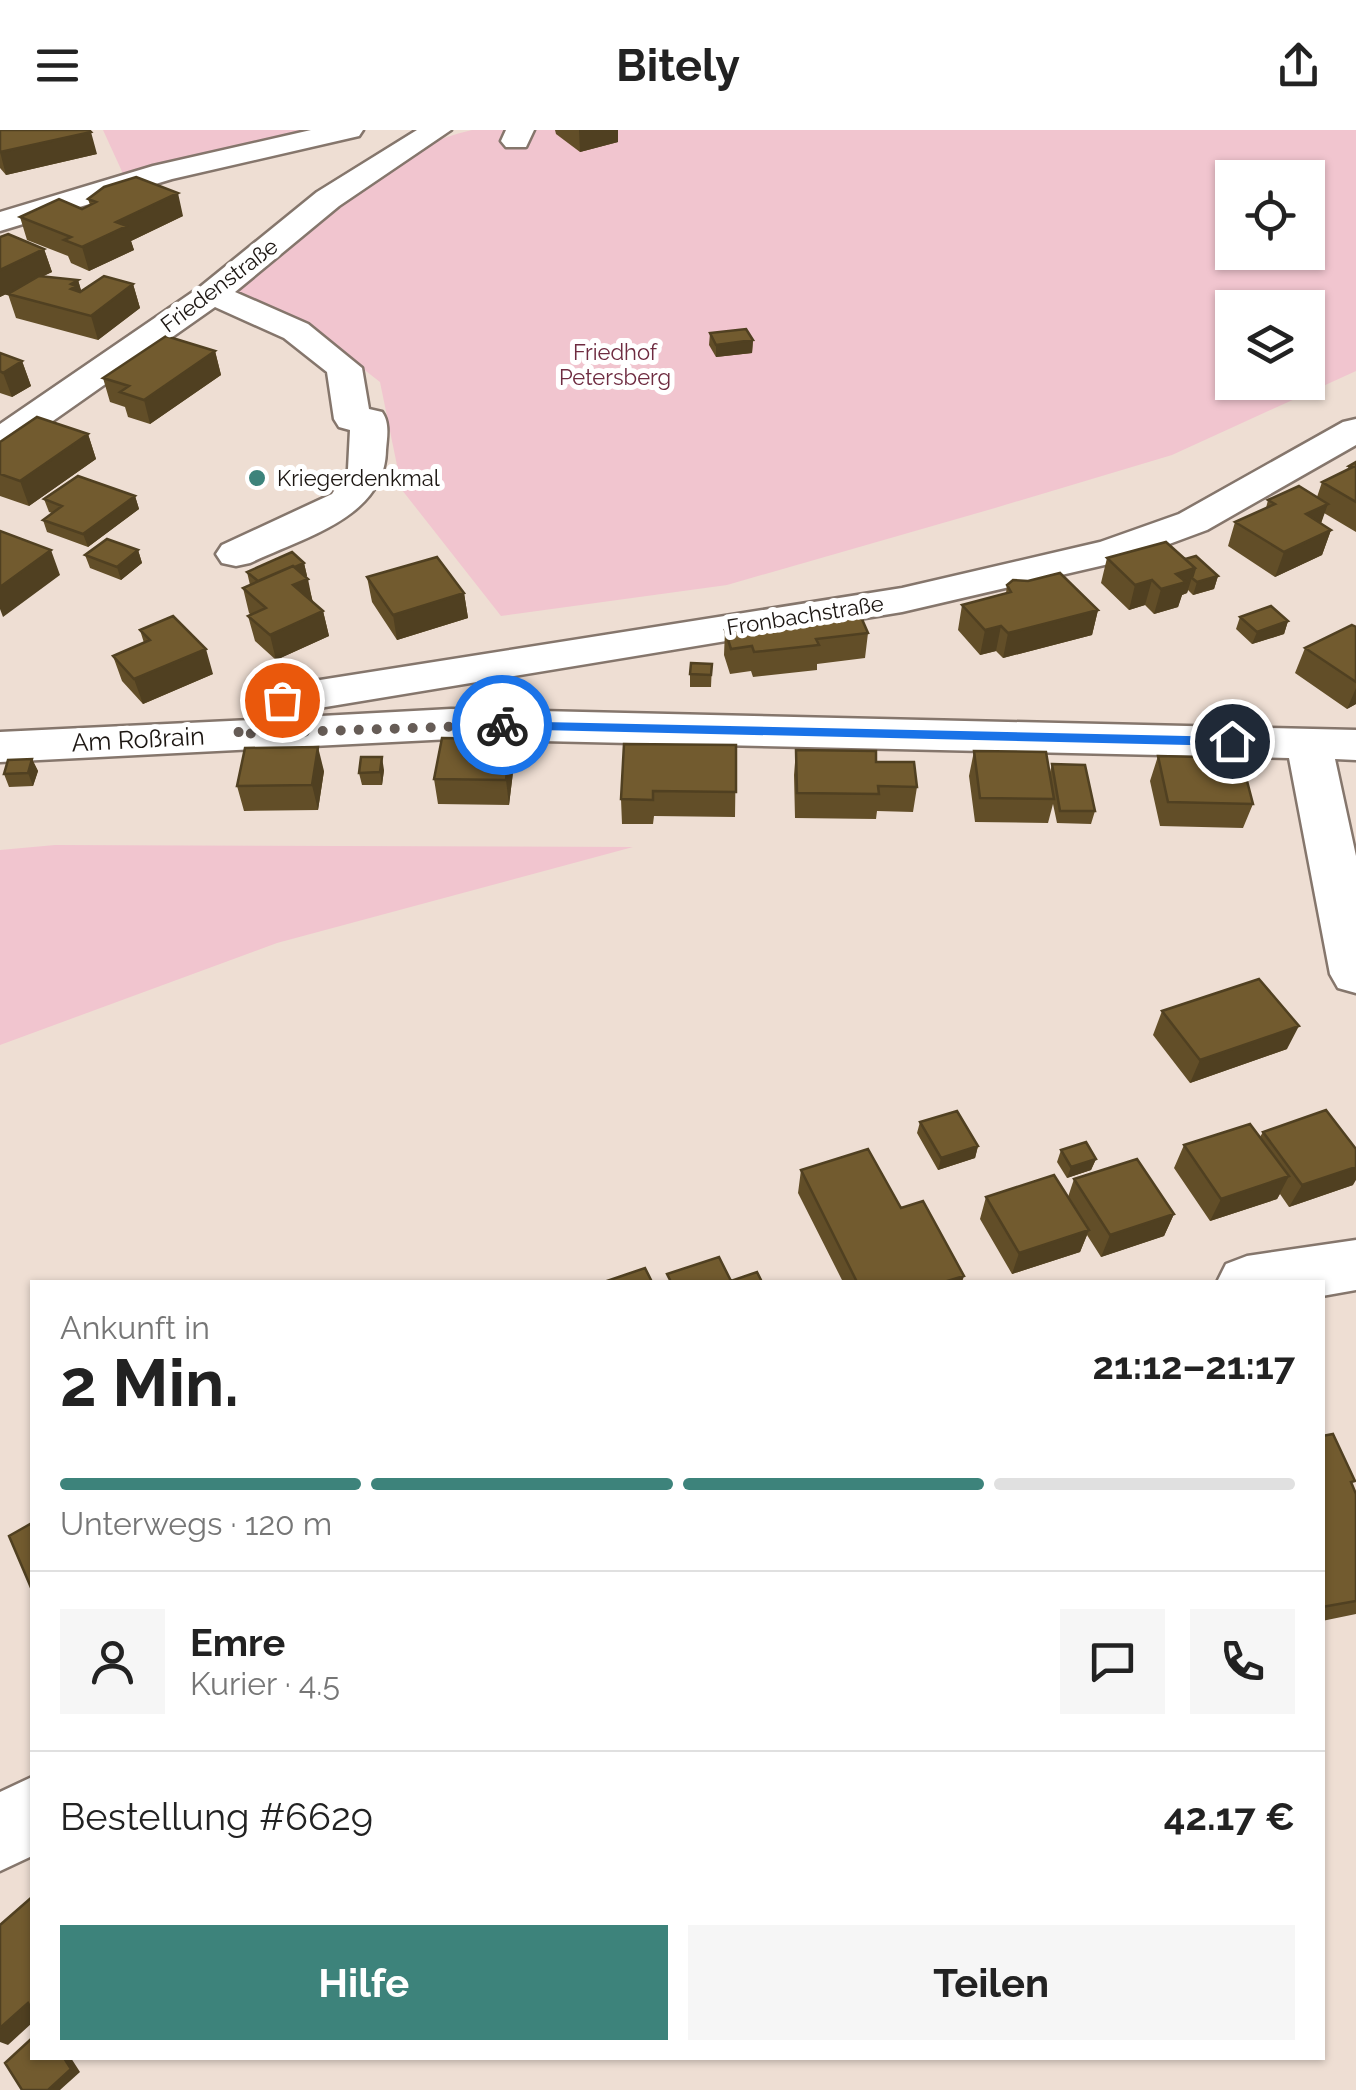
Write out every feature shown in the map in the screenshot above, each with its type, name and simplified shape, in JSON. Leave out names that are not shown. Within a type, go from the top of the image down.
[{"type":"street","points":[[4,215],[164,172],[349,130]]},
{"type":"street","name":"Friedenstraße","points":[[0,441],[212,294],[328,199],[437,130]]},
{"type":"street","points":[[212,294],[296,331],[344,368],[352,419],[369,420],[367,469],[346,502],[236,554]]},
{"type":"street","name":"Fronbachstraße","points":[[236,734],[282,700],[902,600],[1112,551],[1194,522],[1356,430]]},
{"type":"street","name":"Am Roßrain","points":[[0,747],[450,724],[1333,744]]},
{"type":"street","points":[[1333,744],[1356,974]]},
{"type":"street","points":[[1261,1280],[1356,1265]]},
{"type":"street","points":[[0,1834],[30,1815]]},
{"type":"green space","points":[[103,130],[348,130],[125,178]]},
{"type":"green space","name":"Friedhof Petersberg","points":[[472,130],[1356,130],[1356,371],[1325,385],[1325,290],[1215,290],[1215,400],[1292,400],[1172,455],[727,585],[501,616],[402,490],[380,382],[303,322],[226,291],[342,196],[405,155]]},
{"type":"green space","points":[[55,845],[633,847],[277,943],[0,1045],[0,850]]},
{"type":"building","points":[[0,130],[89,130],[91,132],[0,152]]},
{"type":"building","points":[[136,177],[178,193],[116,222],[127,226],[82,247],[64,240],[71,237],[20,217],[59,199],[82,209],[96,202],[88,199],[104,187]]},
{"type":"building","points":[[8,234],[44,249],[0,270],[0,237]]},
{"type":"building","points":[[39,276],[78,280],[71,284],[76,286],[71,289],[80,292],[104,276],[133,284],[91,316],[8,294]]},
{"type":"building","points":[[746,329],[753,340],[716,345],[710,333]]},
{"type":"building","points":[[166,336],[215,351],[144,400],[120,392],[129,386],[103,378]]},
{"type":"building","points":[[0,353],[22,361],[3,373]]},
{"type":"building","points":[[37,417],[88,434],[20,481],[0,474],[0,442]]},
{"type":"building","points":[[1356,462],[1356,502],[1322,482]]},
{"type":"building","points":[[78,476],[135,496],[83,534],[43,520],[62,506],[44,499]]},
{"type":"building","points":[[1299,486],[1328,504],[1306,514],[1331,530],[1284,552],[1235,522],[1275,504],[1268,500]]},
{"type":"building","points":[[0,531],[51,550],[0,587]]},
{"type":"building","points":[[107,539],[138,550],[117,567],[85,555]]},
{"type":"building","points":[[1166,542],[1195,568],[1176,574],[1186,582],[1161,589],[1152,580],[1135,585],[1107,558]]},
{"type":"building","points":[[292,552],[304,563],[258,581],[247,572]]},
{"type":"building","points":[[1196,556],[1218,576],[1197,582],[1192,578],[1195,568],[1185,559]]},
{"type":"building","points":[[437,557],[464,593],[393,615],[367,577]]},
{"type":"building","points":[[293,566],[308,579],[293,585],[323,611],[270,635],[248,616],[266,608],[243,588]]},
{"type":"building","points":[[1060,573],[1098,610],[1008,633],[1001,626],[985,630],[962,605],[1011,592],[1007,585],[1013,580],[1028,581]]},
{"type":"building","points":[[1271,606],[1288,621],[1257,632],[1240,617]]},
{"type":"building","points":[[858,610],[868,633],[816,639],[819,645],[754,652],[752,646],[731,649],[725,630]]},
{"type":"building","points":[[173,616],[206,649],[134,679],[113,656],[150,640],[140,630]]},
{"type":"building","points":[[1352,625],[1356,627],[1356,682],[1305,648]]},
{"type":"building","points":[[691,663],[712,664],[711,675],[690,674]]},
{"type":"building","points":[[442,738],[511,739],[506,780],[434,779]]},
{"type":"building","points":[[624,744],[736,745],[736,792],[653,791],[653,800],[621,799]]},
{"type":"building","points":[[318,747],[312,785],[237,786],[245,748]]},
{"type":"building","points":[[796,750],[876,751],[876,762],[914,762],[917,787],[878,786],[879,794],[797,793]]},
{"type":"building","points":[[974,751],[1046,752],[1054,799],[980,798]]},
{"type":"building","points":[[1158,756],[1241,758],[1253,804],[1168,802]]},
{"type":"building","points":[[361,757],[382,757],[380,772],[359,773]]},
{"type":"building","points":[[32,759],[28,773],[4,774],[8,760]]},
{"type":"building","points":[[1052,764],[1085,765],[1095,811],[1060,811]]},
{"type":"building","points":[[1259,979],[1299,1026],[1200,1060],[1162,1011]]},
{"type":"building","points":[[1326,1110],[1356,1149],[1356,1167],[1302,1185],[1263,1132]]},
{"type":"building","points":[[957,1111],[978,1146],[941,1158],[920,1122]]},
{"type":"building","points":[[1250,1124],[1289,1176],[1221,1199],[1184,1145]]},
{"type":"building","points":[[1086,1142],[1096,1159],[1071,1167],[1061,1150]]},
{"type":"building","points":[[868,1149],[901,1208],[923,1201],[964,1276],[951,1280],[856,1280],[801,1170]]},
{"type":"building","points":[[1137,1159],[1174,1214],[1110,1235],[1074,1179]]},
{"type":"building","points":[[1054,1175],[1089,1230],[1019,1253],[986,1197]]},
{"type":"building","points":[[719,1257],[730,1280],[670,1280],[667,1274]]},
{"type":"building","points":[[645,1268],[651,1280],[610,1280]]},
{"type":"building","points":[[757,1272],[761,1280],[734,1280]]},
{"type":"building","points":[[1333,1434],[1355,1481],[1351,1482],[1356,1494],[1356,1601],[1325,1606],[1325,1435]]},
{"type":"building","points":[[30,1524],[30,1585],[9,1536]]},
{"type":"building","points":[[30,1899],[30,2006],[28,2003],[0,2028],[0,1925]]},
{"type":"building","points":[[30,2040],[30,2060],[65,2060],[71,2069],[48,2090],[22,2090],[5,2063]]},
{"type":"way so far","points":[[282,700],[236,734],[502,725]]},
{"type":"place","name":"Kriegerdenkmal","points":[[257,478]]},
{"type":"route","points":[[502,725],[1232,741]]}]
